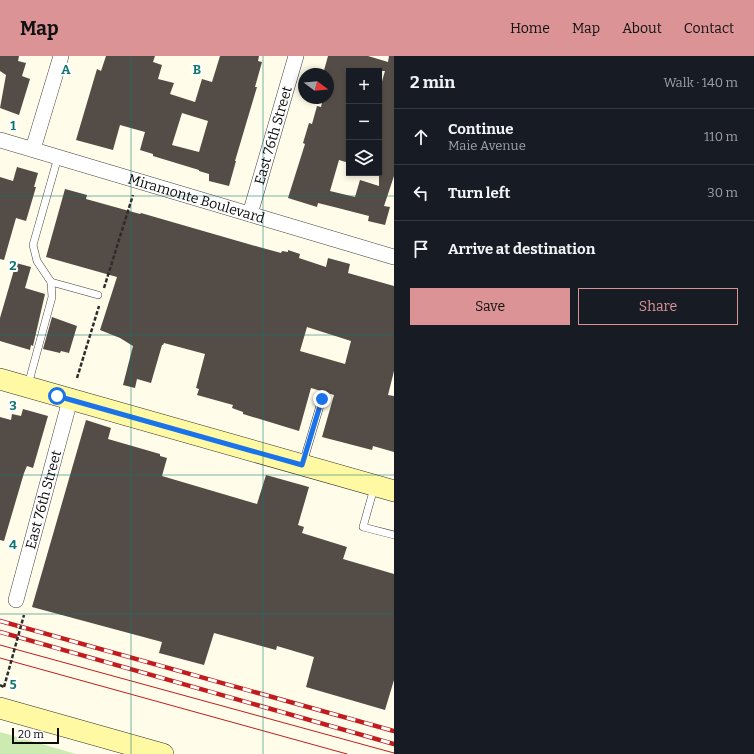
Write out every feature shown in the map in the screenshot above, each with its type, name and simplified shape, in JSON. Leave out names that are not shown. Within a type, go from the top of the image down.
[{"type":"street","points":[[33,150],[61,56]]},
{"type":"street","name":"East 76th Street","points":[[250,214],[296,56]]},
{"type":"street","name":"Miramonte Boulevard","points":[[0,140],[394,257]]},
{"type":"street","points":[[0,380],[384,488]]},
{"type":"street","name":"East 76th Street","points":[[16,600],[70,400]]},
{"type":"street","points":[[0,708],[163,754]]},
{"type":"lane","points":[[28,388],[52,297],[51,282],[37,261],[33,245],[58,157]]},
{"type":"lane","points":[[51,282],[100,297]]},
{"type":"lane","points":[[302,465],[322,399]]},
{"type":"lane","points":[[384,488],[363,527],[394,535]]},
{"type":"path","points":[[77,378],[100,297],[137,180]]},
{"type":"path","points":[[0,685],[4,687],[24,615]]},
{"type":"green space","points":[[0,732],[76,754],[0,754]]},
{"type":"building","points":[[0,56],[19,56],[18,61],[26,63],[22,76],[30,79],[19,115],[0,108],[6,75],[0,71]]},
{"type":"building","points":[[106,56],[155,56],[153,62],[162,65],[158,79],[174,83],[170,94],[195,102],[202,79],[212,82],[220,56],[259,56],[258,61],[262,62],[255,87],[257,87],[229,186],[209,181],[209,174],[153,156],[153,154],[140,150],[145,132],[120,125],[113,150],[76,140],[97,69],[101,71]],"holes":[[[182,113],[208,121],[199,152],[172,145]]]},
{"type":"building","points":[[328,56],[368,56],[388,62],[389,56],[394,56],[394,176],[384,206],[390,207],[385,225],[368,221],[369,216],[318,203],[317,207],[288,198],[305,144],[303,143],[309,123],[312,124],[317,106],[321,107],[322,104],[334,104],[334,68],[325,68]]},
{"type":"building","points":[[17,167],[38,173],[34,187],[36,187],[26,221],[16,218],[4,260],[0,259],[0,177],[13,181]]},
{"type":"building","points":[[65,189],[87,195],[86,199],[140,214],[141,213],[259,247],[281,253],[282,251],[288,252],[288,250],[300,254],[299,258],[326,267],[328,258],[350,264],[348,273],[394,286],[394,371],[388,395],[394,396],[394,452],[373,446],[372,450],[322,437],[334,395],[311,388],[299,431],[243,414],[243,412],[232,408],[233,405],[197,395],[199,389],[196,388],[205,354],[164,343],[162,345],[151,383],[137,379],[135,388],[123,385],[133,346],[120,338],[100,330],[117,277],[46,257]],"holes":[[[307,327],[351,341],[345,364],[300,351]]]},
{"type":"building","points":[[16,263],[31,267],[25,288],[45,294],[33,346],[31,345],[30,350],[0,341],[0,318]]},
{"type":"building","points":[[52,317],[77,326],[69,353],[61,351],[60,353],[43,349]]},
{"type":"building","points":[[23,409],[48,416],[33,468],[27,466],[24,473],[4,541],[0,540],[0,417],[11,420],[12,414],[21,416]]},
{"type":"building","points":[[86,420],[111,428],[108,439],[160,454],[160,456],[167,458],[162,476],[257,504],[266,475],[309,487],[298,525],[304,527],[302,533],[347,547],[343,559],[394,574],[394,680],[385,710],[306,687],[314,657],[277,646],[276,650],[214,633],[204,665],[159,653],[162,642],[32,607]]},
{"type":"tram line","points":[[0,645],[394,753]]},
{"type":"tram line","points":[[0,658],[347,754]]},
{"type":"railway","points":[[0,621],[394,731]]},
{"type":"railway","points":[[0,632],[394,744]]},
{"type":"route","points":[[57,396],[302,465],[322,399]]}]
